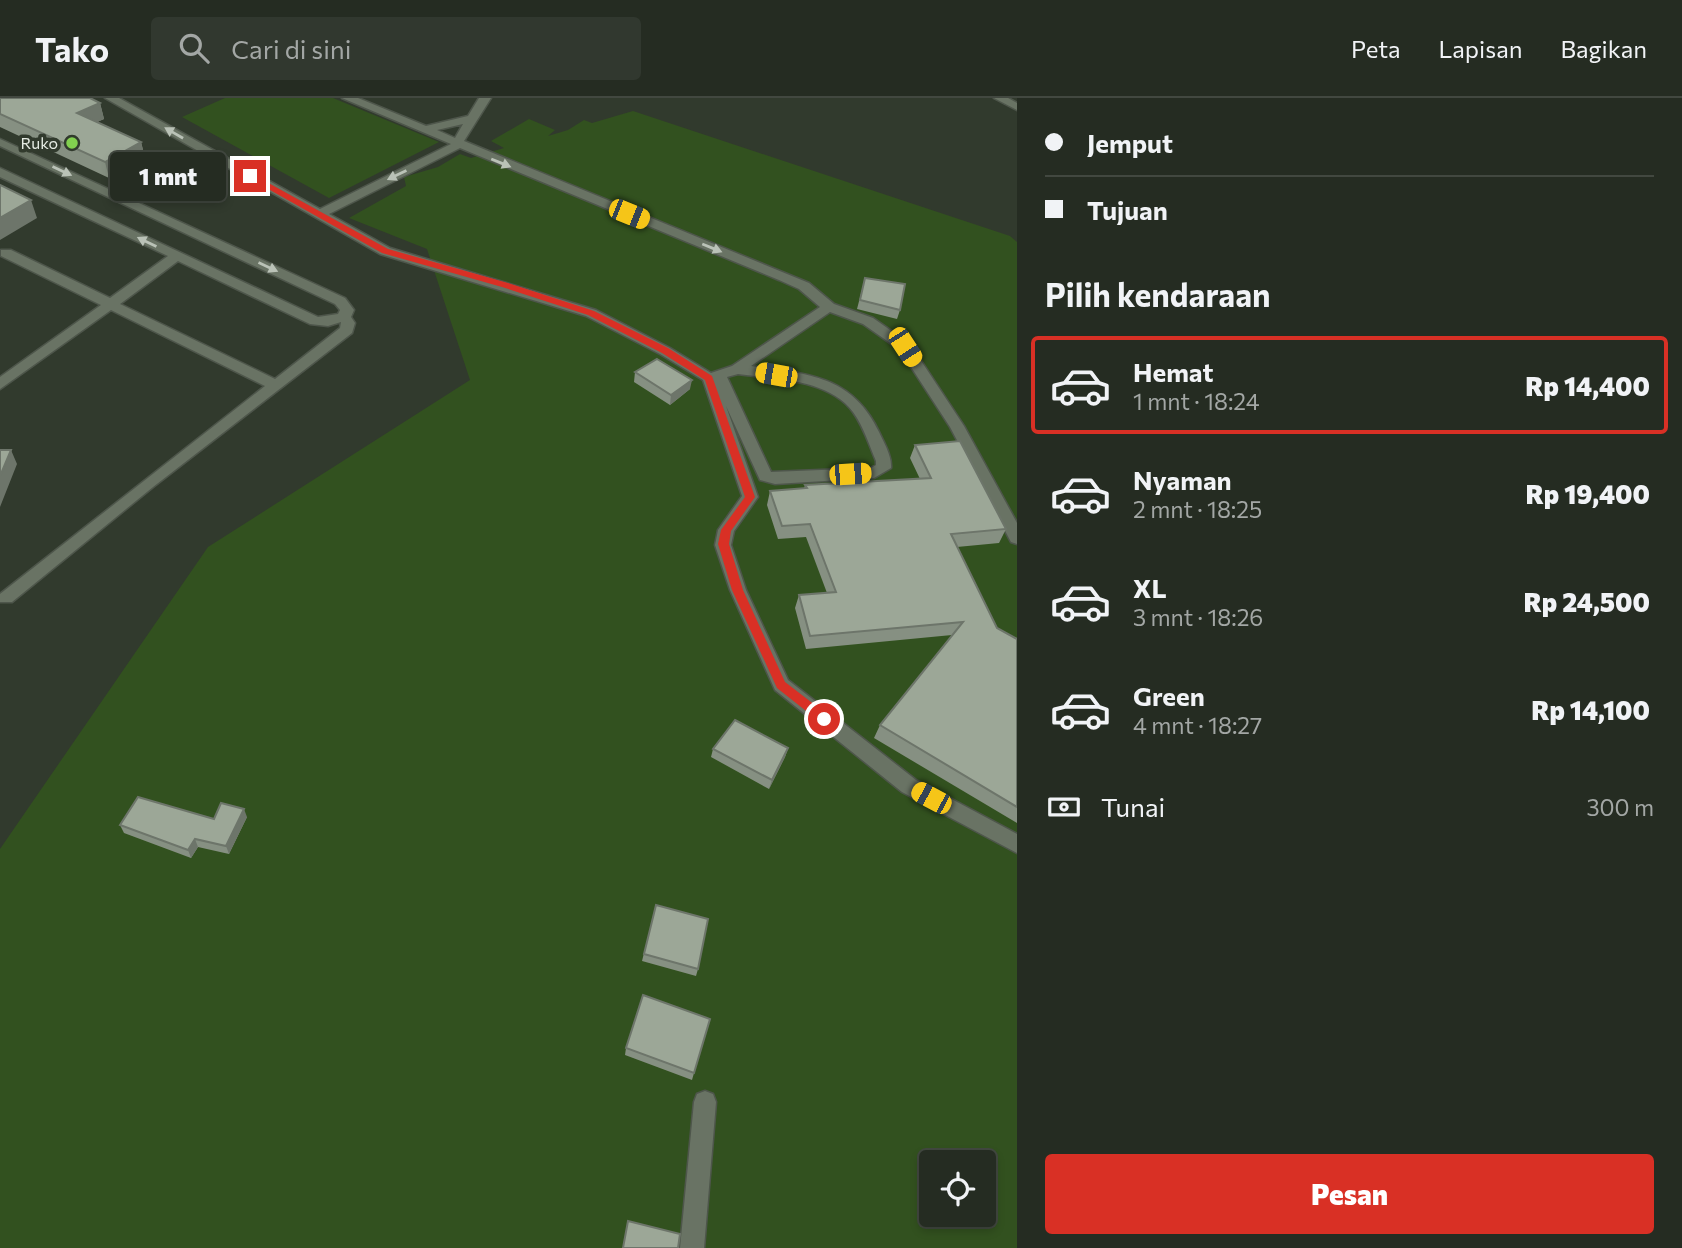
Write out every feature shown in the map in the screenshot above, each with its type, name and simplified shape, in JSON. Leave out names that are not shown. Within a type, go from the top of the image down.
[{"type":"street","points":[[111,98],[385,251],[591,313],[714,377],[765,477],[775,480],[862,474],[874,473],[883,468],[884,461],[860,411],[845,395],[816,383],[737,369]]},
{"type":"street","points":[[318,215],[457,145],[485,98]]},
{"type":"street","points":[[357,99],[457,145],[784,277],[804,286],[829,307],[868,321],[905,347],[957,426],[1017,538]]},
{"type":"street","points":[[1006,99],[1017,107]]},
{"type":"street","points":[[423,130],[471,119]]},
{"type":"street","points":[[0,142],[340,301],[347,310],[344,317],[328,322],[315,321],[0,172]]},
{"type":"street","points":[[6,253],[276,385]]},
{"type":"street","points":[[0,384],[177,256]]},
{"type":"street","points":[[714,377],[737,369],[829,307]]},
{"type":"street","points":[[6,598],[148,483],[347,330],[348,323],[344,317]]},
{"type":"street","points":[[714,377],[750,497],[726,530],[723,544],[738,590],[781,685],[909,786],[1017,844]]},
{"type":"street","points":[[692,1248],[705,1101]]},
{"type":"green space","points":[[225,98],[333,98],[439,142],[329,198],[182,117]]},
{"type":"green space","points":[[633,111],[1010,236],[1017,242],[1017,1248],[0,1248],[0,849],[208,547],[470,380],[427,249],[349,218],[406,186],[404,177],[438,167],[460,154],[471,158],[504,148],[491,141],[529,119],[555,130],[548,136],[568,130],[584,120],[592,123]]},
{"type":"building","points":[[0,98],[90,98],[100,103],[77,113],[141,142],[105,162],[0,114]]},
{"type":"building","points":[[0,185],[31,200],[0,218]]},
{"type":"building","points":[[865,278],[905,284],[900,310],[860,300]]},
{"type":"building","points":[[657,359],[692,380],[671,395],[635,372]]},
{"type":"building","points":[[960,441],[1006,529],[951,534],[997,628],[1017,639],[1017,807],[880,725],[963,622],[810,636],[799,595],[836,592],[810,524],[782,526],[770,491],[807,488],[805,485],[931,478],[915,445]]},
{"type":"building","points":[[0,450],[11,450],[0,476]]},
{"type":"building","points":[[735,720],[788,748],[772,780],[713,749]]},
{"type":"building","points":[[138,797],[214,819],[221,803],[244,809],[226,846],[195,839],[188,850],[120,825]]},
{"type":"building","points":[[656,905],[708,919],[698,969],[644,954]]},
{"type":"building","points":[[643,995],[710,1019],[694,1073],[626,1048]]},
{"type":"building","points":[[628,1221],[680,1234],[678,1248],[623,1248]]},
{"type":"place","name":"Ruko","points":[[72,143]]},
{"type":"route","points":[[250,176],[385,251],[591,313],[665,351],[709,379],[750,497],[726,530],[723,544],[738,590],[781,685],[824,719]]}]
